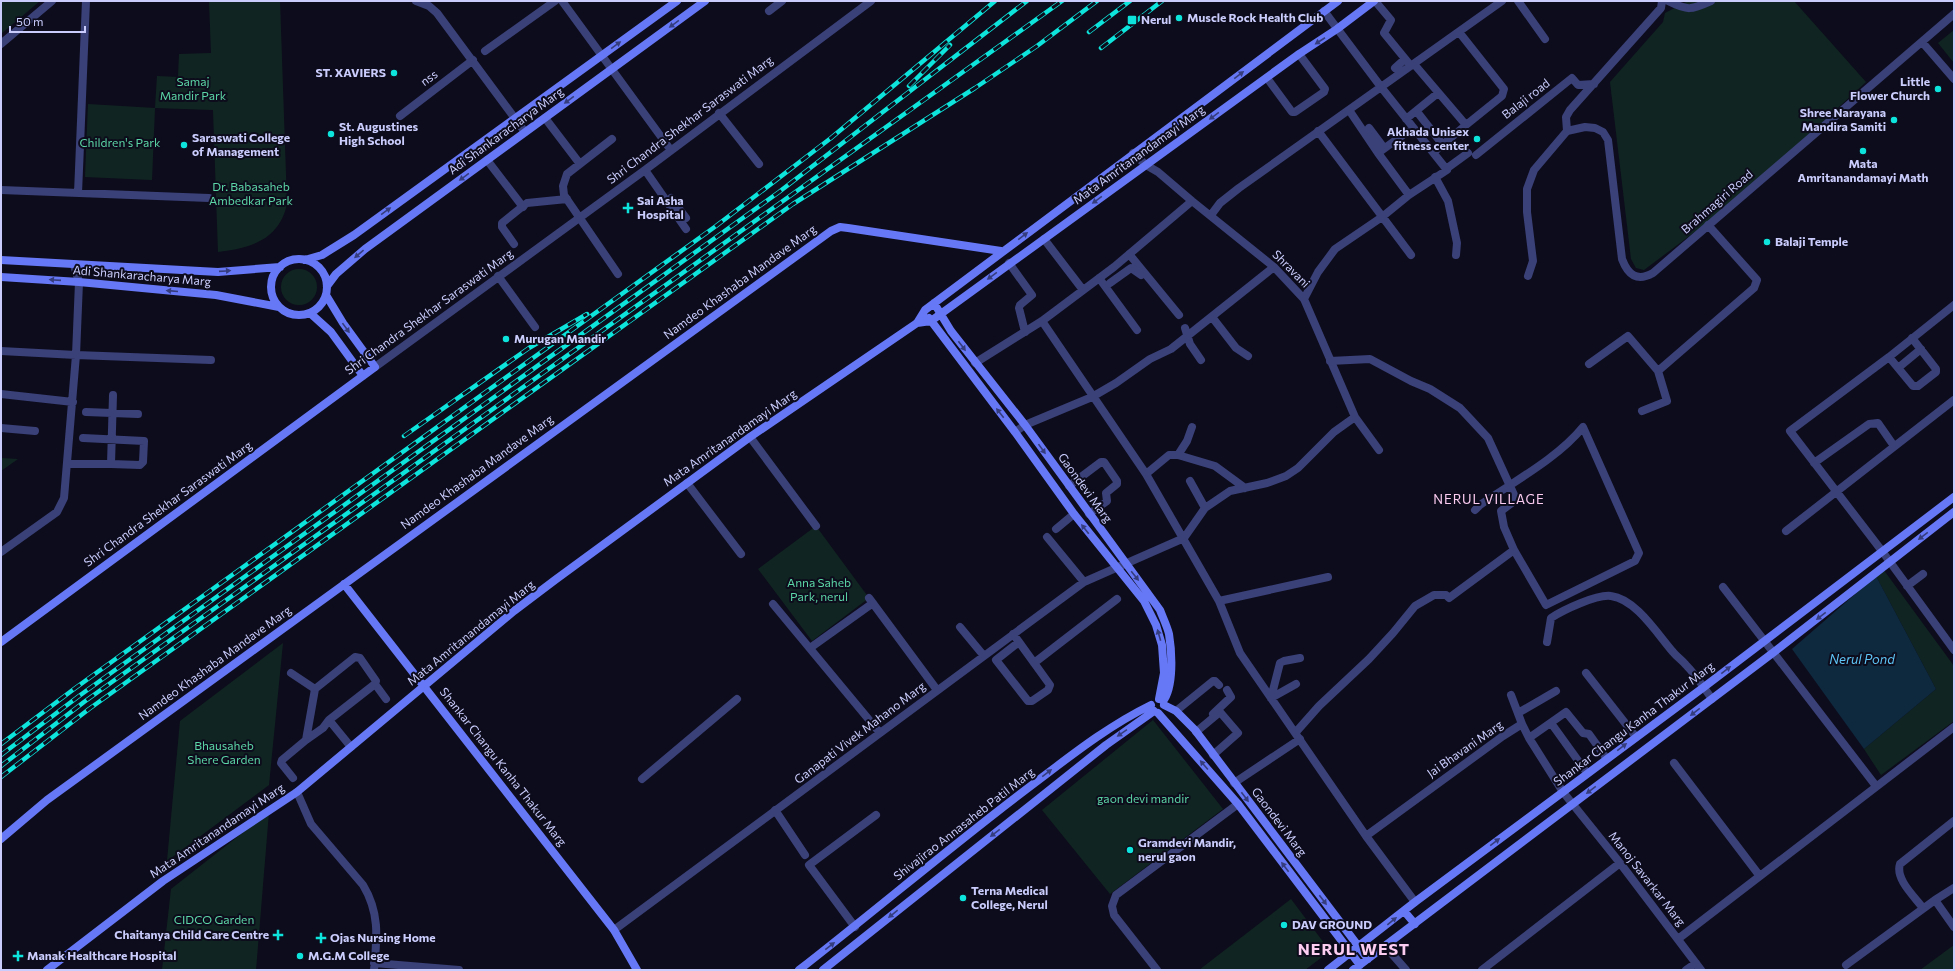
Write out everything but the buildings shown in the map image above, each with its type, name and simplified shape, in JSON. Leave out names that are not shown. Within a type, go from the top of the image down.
[{"type":"street","points":[[1,44],[52,1]]},
{"type":"street","points":[[78,193],[86,1]]},
{"type":"street","points":[[416,1],[429,6],[437,13],[525,132]]},
{"type":"street","points":[[485,51],[555,1]]},
{"type":"street","points":[[562,1],[670,149]]},
{"type":"street","name":"Adi Shankaracharya Marg","points":[[305,260],[322,255],[348,238],[677,1]]},
{"type":"street","name":"Adi Shankaracharya Marg","points":[[327,291],[336,274],[365,250],[705,1]]},
{"type":"street","points":[[769,11],[782,1]]},
{"type":"street","name":"Shri Chandra Shekhar Saraswati Marg","points":[[1,642],[498,276],[647,169],[670,149],[871,1]]},
{"type":"street","name":"Mata Amritanandamayi Marg","points":[[47,970],[163,881],[297,792],[514,611],[750,437],[917,323],[925,310],[934,303],[1338,1]]},
{"type":"street","points":[[1374,1],[1391,20],[1384,33],[1405,59],[1466,125]]},
{"type":"street","name":"Mata Amritanandamayi Marg","points":[[917,323],[931,321],[1009,263],[1374,1]]},
{"type":"street","points":[[1211,215],[1220,203],[1239,188],[1502,1]]},
{"type":"street","points":[[1518,1],[1545,39]]},
{"type":"street","points":[[1528,276],[1533,261],[1526,207],[1527,189],[1534,170],[1567,131],[1566,117],[1570,110],[1661,8],[1662,1]]},
{"type":"street","points":[[1668,1],[1685,9],[1695,8],[1711,1]]},
{"type":"street","points":[[1304,299],[1318,272],[1335,249],[1382,217],[1409,195],[1446,169],[1381,87],[1324,11]]},
{"type":"street","name":"Brahmagiri Road","points":[[1567,131],[1585,127],[1595,128],[1603,132],[1608,140],[1622,259],[1630,273],[1638,277],[1645,277],[1708,225],[1954,14]]},
{"type":"street","points":[[1434,153],[1502,96],[1504,89],[1458,32]]},
{"type":"street","points":[[1922,42],[1954,79]]},
{"type":"street","points":[[1267,78],[1292,112],[1295,112],[1324,92],[1325,89],[1299,54]]},
{"type":"street","points":[[1395,68],[1405,59]]},
{"type":"street","name":"nss","points":[[400,116],[473,60]]},
{"type":"street","name":"Balaji road","points":[[1446,169],[1472,154],[1572,78],[1578,85],[1594,84]]},
{"type":"street","points":[[1406,119],[1438,93]]},
{"type":"street","points":[[1349,110],[1381,150]]},
{"type":"street","points":[[719,113],[760,164]]},
{"type":"street","points":[[1418,114],[1443,145]]},
{"type":"street","points":[[545,118],[580,164]]},
{"type":"street","points":[[1369,128],[1409,195]]},
{"type":"street","points":[[1318,131],[1411,255]]},
{"type":"street","points":[[1381,150],[1407,132]]},
{"type":"street","points":[[1434,153],[1454,138]]},
{"type":"street","points":[[612,139],[567,174],[563,186],[564,194],[567,199],[618,274]]},
{"type":"street","name":"Shravani","points":[[1134,153],[1146,165],[1158,172],[1274,267],[1304,299],[1355,417],[1380,450]]},
{"type":"street","points":[[487,160],[523,207]]},
{"type":"street","points":[[647,169],[686,218]]},
{"type":"street","points":[[647,169],[686,229]]},
{"type":"street","points":[[1434,177],[1448,201],[1457,243],[1456,255]]},
{"type":"street","points":[[1,190],[209,198]]},
{"type":"street","points":[[514,244],[502,228],[502,223],[527,203],[567,199]]},
{"type":"street","points":[[975,363],[1025,330],[1082,288],[1100,278],[1192,201]]},
{"type":"street","points":[[1658,371],[1754,288],[1757,280],[1708,225]]},
{"type":"street","name":"Namdeo Khashaba Mandave Marg","points":[[1,839],[47,800],[831,231],[840,228],[848,228],[1002,252]]},
{"type":"street","points":[[1044,239],[1082,288]]},
{"type":"street","points":[[1129,254],[1136,266],[1179,315]]},
{"type":"street","name":"Adi Shankaracharya Marg","points":[[1,260],[218,272],[280,267]]},
{"type":"street","points":[[327,291],[320,306],[310,313],[294,315],[279,307],[272,292],[274,274],[287,262],[296,260],[305,260],[314,264],[321,270],[327,291],[343,323],[375,367]]},
{"type":"street","points":[[1009,263],[1032,295],[1020,305],[1019,308],[1025,330]]},
{"type":"street","points":[[1,552],[57,512],[64,498],[76,355],[79,282],[74,265]]},
{"type":"street","points":[[1110,283],[1136,266]]},
{"type":"street","points":[[1016,432],[1025,425],[1092,396],[1116,383],[1150,358],[1171,349],[1187,331],[1212,317],[1274,267]]},
{"type":"street","points":[[498,276],[535,327]]},
{"type":"street","name":"Adi Shankaracharya Marg","points":[[1,277],[79,282],[216,295],[279,307]]},
{"type":"street","points":[[1100,278],[1137,330]]},
{"type":"street","points":[[1025,330],[1042,321],[1082,288]]},
{"type":"street","name":"Gaondevi Marg","points":[[934,303],[951,331],[1025,425],[1160,610],[1169,633],[1171,654],[1168,695],[1162,702]]},
{"type":"street","points":[[1954,305],[1889,357],[1790,431],[1890,561],[1954,650]]},
{"type":"street","name":"Gaondevi Marg","points":[[925,310],[931,321],[1016,432],[1074,514],[1115,567],[1144,601],[1156,625],[1162,646],[1164,673],[1162,702]]},
{"type":"street","points":[[310,313],[330,332],[363,376]]},
{"type":"street","points":[[1212,317],[1236,348],[1248,356]]},
{"type":"street","points":[[1042,321],[1146,474],[1219,601],[1240,654],[1366,836],[1415,902]]},
{"type":"street","points":[[1187,331],[1190,344],[1201,360]]},
{"type":"street","points":[[1589,364],[1628,336],[1658,371],[1667,401],[1642,411]]},
{"type":"street","points":[[1889,357],[1913,386],[1918,386],[1936,372],[1936,369],[1912,338]]},
{"type":"street","points":[[1898,368],[1921,349]]},
{"type":"street","points":[[1,351],[211,360]]},
{"type":"street","points":[[1330,361],[1370,359],[1411,382],[1430,389],[1460,408],[1488,438],[1509,485],[1515,497],[1513,502],[1501,511],[1504,527],[1514,550],[1546,605],[1635,561],[1639,553],[1583,427],[1576,436],[1539,465],[1509,485],[1480,505],[1475,510]]},
{"type":"street","points":[[1,394],[73,402]]},
{"type":"street","points":[[111,464],[113,395]]},
{"type":"street","points":[[1786,531],[1954,400]]},
{"type":"street","points":[[86,412],[138,414]]},
{"type":"street","points":[[1184,538],[1205,508],[1230,491],[1267,483],[1286,476],[1298,468],[1334,432],[1355,417]]},
{"type":"street","points":[[1814,463],[1874,422],[1878,423],[1894,446]]},
{"type":"street","points":[[1178,455],[1187,441],[1192,427]]},
{"type":"street","points":[[1,428],[35,431]]},
{"type":"street","points":[[750,437],[816,526]]},
{"type":"street","points":[[68,464],[140,465],[144,462],[144,441],[84,438]]},
{"type":"street","points":[[1146,474],[1169,455],[1178,455],[1215,466],[1245,488]]},
{"type":"street","points":[[1069,486],[1101,462],[1104,462],[1117,481],[1117,484],[1106,493],[1107,501],[1089,514]]},
{"type":"street","points":[[1190,481],[1205,508]]},
{"type":"street","points":[[687,483],[741,554]]},
{"type":"street","name":"Shankar Changu Kanha Thakur Marg","points":[[1328,970],[1415,902],[1704,687],[1954,497]]},
{"type":"street","points":[[1359,968],[1368,959],[1774,652],[1954,512]]},
{"type":"street","points":[[1056,529],[1074,514]]},
{"type":"street","points":[[1047,537],[1084,582]]},
{"type":"street","name":"Ganapati Vivek Mahano Marg","points":[[614,930],[1084,582],[1115,567],[1184,538]]},
{"type":"street","points":[[1234,783],[1298,736],[1319,706],[1394,633],[1415,606],[1434,595],[1446,595],[1449,598],[1514,550]]},
{"type":"street","points":[[1907,586],[1923,574]]},
{"type":"street","points":[[1219,601],[1328,577]]},
{"type":"street","name":"Shankar Changu Kanha Thakur Marg","points":[[344,584],[614,930],[637,970]]},
{"type":"street","points":[[1723,587],[1876,786]]},
{"type":"street","points":[[1547,642],[1551,618],[1576,605],[1603,596],[1612,596],[1623,600],[1647,620],[1704,687],[1712,699]]},
{"type":"street","points":[[1034,663],[1117,599]]},
{"type":"street","points":[[810,648],[871,601],[938,690]]},
{"type":"street","points":[[772,604],[880,733]]},
{"type":"street","points":[[960,627],[984,656]]},
{"type":"street","points":[[1013,634],[1019,642],[1050,685],[1050,688],[1030,702],[996,660],[1019,642]]},
{"type":"street","points":[[306,740],[315,689],[355,657],[360,658],[376,680],[375,684],[386,699]]},
{"type":"street","points":[[1271,698],[1280,663],[1284,660],[1300,658]]},
{"type":"street","points":[[292,673],[315,689]]},
{"type":"street","points":[[1586,674],[1636,737]]},
{"type":"street","points":[[1176,711],[1214,681],[1219,684]]},
{"type":"street","points":[[293,778],[281,763],[282,760],[323,728],[329,720],[375,684]]},
{"type":"street","points":[[1271,698],[1296,684]]},
{"type":"street","points":[[1195,731],[1229,700],[1231,697],[1227,690]]},
{"type":"street","points":[[1518,713],[1556,692]]},
{"type":"street","points":[[1510,694],[1522,724]]},
{"type":"street","points":[[642,779],[737,699]]},
{"type":"street","points":[[823,970],[1106,745],[1154,710],[1164,709],[1162,702],[1154,700],[1154,710]]},
{"type":"street","name":"Gaondevi Marg","points":[[1162,702],[1176,711],[1195,731],[1368,959]]},
{"type":"street","name":"Gaondevi Marg","points":[[1154,710],[1238,804],[1350,953],[1359,968]]},
{"type":"street","name":"Shivajirao Annasaheb Patil Marg","points":[[799,970],[855,927],[946,852],[1087,743],[1134,713],[1154,710]]},
{"type":"street","points":[[1195,731],[1220,712],[1238,733],[1213,755]]},
{"type":"street","points":[[1529,738],[1568,713],[1583,733],[1589,734],[1606,759]]},
{"type":"street","points":[[329,720],[351,747]]},
{"type":"street","points":[[1551,723],[1587,773]]},
{"type":"street","name":"Jai Bhavani Marg","points":[[1366,836],[1503,736],[1522,724],[1529,738],[1563,792],[1573,804]]},
{"type":"street","points":[[1678,939],[1876,786],[1953,730]]},
{"type":"street","points":[[1674,763],[1759,875]]},
{"type":"street","points":[[297,792],[311,824],[363,885],[369,895],[377,926],[374,967],[459,970]]},
{"type":"street","points":[[1157,970],[1114,915],[1112,906],[1116,895],[1238,804]]},
{"type":"street","name":"Manoj Savarkar Marg","points":[[1573,804],[1701,970]]},
{"type":"street","points":[[775,810],[805,855]]},
{"type":"street","points":[[855,927],[809,865],[876,816]]},
{"type":"street","points":[[1923,908],[1900,876],[1898,870],[1900,864],[1954,821]]},
{"type":"street","points":[[1482,970],[1620,863]]},
{"type":"street","points":[[1846,965],[1923,908],[1954,888]]},
{"type":"street","points":[[1935,900],[1954,927]]},
{"type":"street","points":[[1404,911],[1415,924]]},
{"type":"street","points":[[1385,946],[1406,970]]},
{"type":"street","points":[[1686,970],[1696,963]]},
{"type":"green space","points":[[1,1],[40,1],[1,34]]},
{"type":"green space","name":"Dr. Babasaheb Ambedkar Park","points":[[209,1],[280,1],[287,204],[283,216],[270,234],[252,245],[218,252],[213,110],[155,108],[157,76],[178,77],[179,54],[211,53]]},
{"type":"green space","points":[[1688,1],[1794,1],[1866,82],[1740,198],[1644,270],[1636,268],[1631,259],[1610,82],[1663,22],[1665,13]]},
{"type":"green space","points":[[1954,30],[1954,63],[1938,43]]},
{"type":"green space","name":"Children's Park","points":[[88,104],[155,108],[152,180],[85,177]]},
{"type":"green space","points":[[296,269],[302,269],[312,274],[317,287],[312,300],[302,305],[296,305],[286,300],[281,290],[281,284],[286,274]]},
{"type":"green space","points":[[1,458],[18,459],[1,471]]},
{"type":"green space","name":"Anna Saheb Park, nerul","points":[[816,526],[869,598],[812,641],[758,569]]},
{"type":"green space","points":[[1883,569],[1954,666],[1954,721],[1881,775],[1864,749],[1936,689],[1876,576]]},
{"type":"green space","name":"Bhausaheb Shere Garden","points":[[283,643],[269,785],[167,861],[180,721]]},
{"type":"green space","name":"gaon devi mandir","points":[[1153,720],[1223,809],[1110,894],[1042,810]]},
{"type":"green space","name":"CIDCO Garden","points":[[269,812],[256,970],[162,970],[171,889]]},
{"type":"green space","name":"DAV GROUND","points":[[1291,899],[1330,951],[1305,970],[1199,970]]},
{"type":"green space","points":[[1954,945],[1954,970],[1920,970]]},
{"type":"water","name":"Nerul Pond","points":[[1876,576],[1936,689],[1864,749],[1792,649]]},
{"type":"railway","points":[[1,744],[74,689],[716,226],[831,138],[995,1]]},
{"type":"railway","points":[[1,755],[79,696],[779,192],[1027,1]]},
{"type":"railway","points":[[1,766],[84,702],[1062,1]]},
{"type":"railway","points":[[1,777],[89,709],[793,204],[975,88],[1037,46],[1097,1]]},
{"type":"railway","points":[[1089,32],[1130,1]]},
{"type":"railway","points":[[1101,48],[1162,1]]},
{"type":"railway","points":[[909,86],[950,45]]},
{"type":"railway","points":[[404,436],[529,348],[587,314]]},
{"type":"place","name":"Muscle Rock Health Club","points":[[1179,18]]},
{"type":"place","name":"Nerul","points":[[1132,20]]},
{"type":"place","name":"ST. XAVIERS","points":[[394,73]]},
{"type":"place","name":"Little Flower Church","points":[[1938,89]]},
{"type":"place","name":"Shree Narayana Mandira Samiti","points":[[1894,120]]},
{"type":"place","name":"St. Augustines High School","points":[[331,134]]},
{"type":"place","name":"Akhada Unisex fitness center","points":[[1477,139]]},
{"type":"place","name":"Saraswati College of Management","points":[[184,145]]},
{"type":"place","name":"Mata Amritanandamayi Math","points":[[1863,151]]},
{"type":"place","name":"Sai Asha Hospital","points":[[628,208]]},
{"type":"place","name":"Balaji Temple","points":[[1767,242]]},
{"type":"place","name":"Murugan Mandir","points":[[506,339]]},
{"type":"place","name":"Gramdevi Mandir, nerul gaon","points":[[1130,850]]},
{"type":"place","name":"Terna Medical College, Nerul","points":[[963,898]]},
{"type":"place","name":"DAV GROUND","points":[[1284,925]]},
{"type":"place","name":"Chaitanya Child Care Centre","points":[[278,935]]},
{"type":"place","name":"Ojas Nursing Home","points":[[321,938]]},
{"type":"place","name":"Manak Healthcare Hospital","points":[[18,956]]},
{"type":"place","name":"M.G.M College","points":[[300,956]]},
{"type":"district","name":"NERUL VILLAGE","points":[[1489,499]]},
{"type":"district","name":"NERUL WEST","points":[[1354,949]]},
{"type":"park label","name":"Samaj Mandir Park","points":[[193,89]]}]
